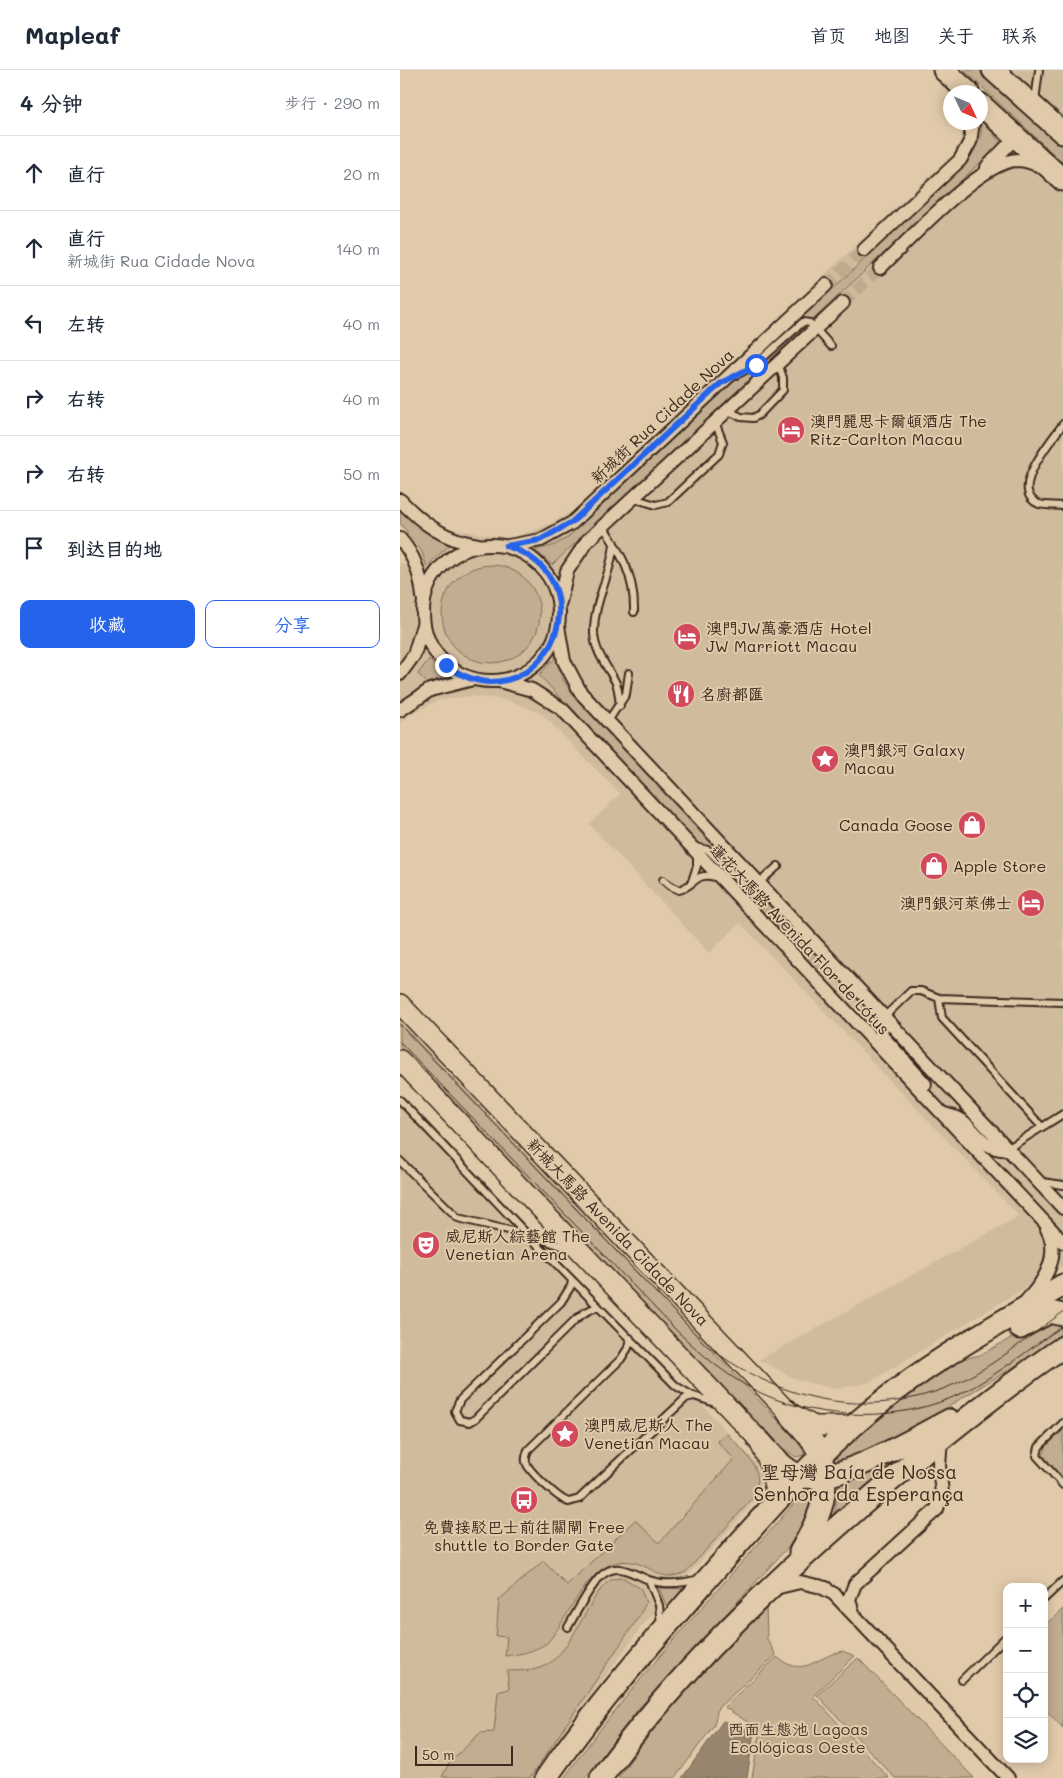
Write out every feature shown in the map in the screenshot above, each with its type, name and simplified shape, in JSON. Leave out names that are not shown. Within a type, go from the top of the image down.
[{"type":"main road","points":[[944,70],[959,85]]},
{"type":"main road","points":[[993,70],[1063,134]]},
{"type":"main road","points":[[988,112],[1063,179]]},
{"type":"main road","name":"新城大馬路 Avenida Cidade Nova","points":[[400,1004],[788,1411],[814,1426],[838,1428],[852,1426]]},
{"type":"main road","points":[[400,1060],[728,1408],[786,1467],[801,1476]]},
{"type":"main road","points":[[823,1467],[852,1426],[881,1402],[950,1355],[1063,1285]]},
{"type":"main road","points":[[950,1355],[988,1346],[1050,1312],[1063,1315]]},
{"type":"main road","points":[[601,1778],[671,1691],[786,1573],[941,1438],[991,1398],[1057,1353]]},
{"type":"main road","points":[[546,1778],[577,1733],[661,1632],[777,1500],[801,1476],[823,1467],[856,1466],[991,1398]]},
{"type":"main road","points":[[786,1573],[817,1520],[825,1492],[823,1467],[808,1435],[788,1411]]},
{"type":"main road","points":[[758,1439],[769,1463],[777,1500]]},
{"type":"street","points":[[864,250],[960,160],[970,142],[972,130]]},
{"type":"street","points":[[880,268],[1016,138]]},
{"type":"street","points":[[965,188],[997,165],[1018,160],[1033,162],[1063,179]]},
{"type":"street","name":"新城街 Rua Cidade Nova","points":[[506,546],[540,540],[572,522],[826,285]]},
{"type":"street","points":[[423,623],[431,646],[437,656],[455,672],[476,679],[499,681],[520,675],[538,663],[551,646],[558,626],[562,589],[576,555],[603,526],[843,303]]},
{"type":"street","points":[[400,500],[432,529],[456,540],[483,545],[506,546],[528,556],[542,568],[553,583],[559,606]]},
{"type":"street","points":[[400,539],[410,550],[418,568],[422,585],[423,605],[423,623],[414,655],[400,674]]},
{"type":"street","points":[[423,605],[427,590],[443,565],[468,549],[483,545]]},
{"type":"street","name":"蓮花大馬路 Avenida Flor de Lótus","points":[[558,626],[560,644],[572,678],[581,693],[1063,1208]]},
{"type":"street","points":[[400,710],[430,690],[476,679]]},
{"type":"street","name":"蓮花大馬路 Avenida Flor de Lótus","points":[[499,681],[532,690],[562,709],[1063,1242]]},
{"type":"street","points":[[884,1017],[882,1024],[883,1037],[925,1084],[935,1107],[962,1121],[989,1146],[1007,1149]]},
{"type":"street","points":[[1014,1315],[1042,1282],[1053,1258],[1051,1237],[1041,1220]]},
{"type":"street","points":[[765,1593],[782,1585],[800,1582],[831,1589],[855,1584],[937,1509],[942,1493],[939,1466],[941,1438]]},
{"type":"street","points":[[853,1614],[849,1599],[855,1584]]},
{"type":"street","points":[[819,1586],[834,1594],[1008,1778]]},
{"type":"lane","points":[[1039,70],[1034,103],[1040,113]]},
{"type":"lane","points":[[721,383],[756,365],[801,323],[808,322],[831,346]]},
{"type":"lane","points":[[727,410],[741,417],[753,418],[780,396],[784,384],[778,363]]},
{"type":"lane","points":[[633,498],[656,505],[668,502],[719,454],[723,442],[715,422]]},
{"type":"lane","points":[[1063,424],[1029,475],[1026,489],[1030,498],[1038,503],[1063,506]]},
{"type":"lane","points":[[603,526],[629,572],[634,591],[634,612]]},
{"type":"lane","points":[[614,543],[613,557],[599,596],[594,636],[599,656],[616,685],[620,706]]},
{"type":"lane","points":[[608,721],[620,706],[626,694],[629,673]]},
{"type":"lane","points":[[692,880],[698,866],[694,849],[697,846],[708,850],[743,886],[752,888],[778,866]]},
{"type":"lane","points":[[663,880],[679,890],[692,880],[706,875],[722,879]]},
{"type":"lane","points":[[884,1017],[911,991],[921,991],[939,998],[1063,1002]]},
{"type":"lane","points":[[939,998],[942,1018],[1042,1127]]},
{"type":"lane","points":[[400,1100],[528,1236],[676,1386],[694,1396],[728,1408]]},
{"type":"lane","points":[[1007,1149],[1063,1114]]},
{"type":"lane","points":[[400,1161],[458,1218],[528,1236],[583,1254]]},
{"type":"lane","points":[[1033,1176],[1048,1184],[1063,1185]]},
{"type":"lane","points":[[572,1280],[571,1286],[561,1302],[460,1400],[455,1411],[460,1420],[470,1422],[474,1419],[575,1320],[598,1306]]},
{"type":"lane","points":[[630,1338],[628,1348],[621,1359],[528,1450],[526,1456],[528,1465],[559,1498],[569,1502],[579,1499],[679,1403],[694,1396]]},
{"type":"lane","points":[[1063,1423],[1039,1447],[1037,1456],[1063,1485]]},
{"type":"lane","points":[[568,1626],[594,1584],[610,1570],[618,1568],[634,1571],[650,1580],[676,1583],[699,1580],[712,1573]]},
{"type":"lane","points":[[650,1580],[659,1605],[661,1632]]},
{"type":"lane","points":[[1048,1595],[1063,1581]]},
{"type":"lane","points":[[962,1680],[1003,1640]]},
{"type":"shaded area","points":[[1004,70],[1063,70],[1063,117],[1012,78]]},
{"type":"shaded area","name":"澳門銀河 Galaxy Macau","points":[[988,123],[1063,194],[1063,1265],[868,1383],[834,1389],[796,1379],[759,1360],[1019,1216],[740,923],[709,953],[589,824],[620,794],[542,714],[507,700],[472,696],[439,700],[412,713],[400,724],[400,562],[404,565],[445,528],[511,538],[544,527],[573,511],[953,154],[960,141],[962,130],[988,130]]},
{"type":"shaded area","name":"澳門威尼斯人 The Venetian Macau","points":[[400,1098],[704,1407],[755,1462],[762,1479],[756,1500],[642,1626],[532,1778],[400,1778]]},
{"type":"shaded area","points":[[723,1721],[754,1731],[747,1778],[682,1778]]},
{"type":"green space","points":[[964,70],[979,70],[1063,142],[1063,163],[988,93],[988,85],[980,85]]},
{"type":"green space","points":[[988,127],[1001,143],[552,565],[535,550],[552,546],[567,538],[967,163],[981,136],[981,130],[988,130]]},
{"type":"green space","points":[[400,508],[423,530],[451,544],[427,567],[422,552],[400,523]]},
{"type":"green space","points":[[491,565],[510,568],[526,579],[537,595],[540,614],[537,633],[526,649],[510,660],[491,663],[472,660],[456,649],[445,633],[442,614],[445,595],[456,579],[472,568]]},
{"type":"green space","points":[[557,656],[562,678],[573,694],[825,964],[817,970],[539,675]]},
{"type":"green space","points":[[429,659],[436,668],[447,676],[427,683],[418,674]]},
{"type":"green space","points":[[400,1023],[794,1437],[804,1450],[804,1455],[796,1457],[781,1447],[400,1047]]},
{"type":"green space","points":[[1041,1322],[1060,1324],[1062,1332],[1036,1354],[960,1399],[908,1434],[843,1462],[838,1461],[836,1456],[842,1446],[867,1422],[954,1361],[980,1355]]},
{"type":"green space","points":[[1063,1430],[1063,1478],[1043,1455],[1047,1445]]},
{"type":"green space","points":[[726,1433],[753,1464],[758,1481],[756,1490],[751,1500],[686,1572],[668,1576],[644,1566],[626,1562],[611,1564],[586,1585],[547,1643],[537,1649],[505,1656],[507,1637],[496,1636],[499,1600],[543,1561],[567,1585],[635,1520],[659,1543],[734,1459],[717,1441]]},
{"type":"green space","points":[[906,1454],[829,1527],[835,1510],[839,1481]]},
{"type":"green space","points":[[804,1492],[809,1493],[812,1498],[803,1522],[790,1545],[639,1708],[585,1778],[564,1778],[650,1668]]},
{"type":"green space","points":[[624,1578],[641,1589],[646,1603],[638,1618],[530,1778],[442,1777],[449,1763],[480,1733],[494,1732],[498,1692],[509,1689],[507,1671],[536,1669],[545,1666],[556,1658],[574,1634],[589,1607],[605,1585],[613,1579]]},
{"type":"green space","points":[[659,1588],[689,1589],[670,1615]]},
{"type":"green space","points":[[766,1606],[767,1639],[776,1655],[718,1708],[714,1725],[675,1778],[618,1778],[661,1717],[684,1690]]},
{"type":"green space","points":[[1063,1609],[1063,1728],[1048,1712],[1048,1622]]},
{"type":"green space","name":"西面生態池 Lagoas Ecológicas Oeste","points":[[842,1651],[855,1656],[813,1696],[889,1778],[752,1778],[760,1730],[724,1707],[777,1657],[786,1663],[802,1666]]},
{"type":"green space","points":[[858,1658],[974,1778],[895,1778],[817,1695]]},
{"type":"tunnel","points":[[826,285],[864,250]]},
{"type":"tunnel","points":[[843,303],[880,268]]},
{"type":"tram line","points":[[400,1025],[705,1344],[732,1363],[761,1379],[790,1391],[821,1399],[852,1403],[884,1402],[916,1397],[948,1387],[978,1372],[1063,1312]]},
{"type":"tram line","points":[[400,1042],[675,1329],[705,1357],[739,1381],[763,1394],[786,1403],[837,1413],[889,1413],[914,1409],[939,1402],[975,1386],[1063,1326]]},
{"type":"place","name":"澳門麗思卡爾頓酒店 The Ritz-Carlton Macau","points":[[791,430]]},
{"type":"place","name":"澳門JW萬豪酒店 Hotel JW Marriott Macau","points":[[687,637]]},
{"type":"place","name":"名廚都匯","points":[[681,694]]},
{"type":"place","name":"澳門銀河 Galaxy Macau","points":[[825,759]]},
{"type":"place","name":"Canada Goose","points":[[972,825]]},
{"type":"place","name":"Apple Store","points":[[934,866]]},
{"type":"place","name":"澳門銀河萊佛士","points":[[1031,903]]},
{"type":"place","name":"威尼斯人綜藝館 The Venetian Arena","points":[[426,1245]]},
{"type":"place","name":"澳門威尼斯人 The Venetian Macau","points":[[565,1434]]},
{"type":"place","name":"免費接駁巴士前往關閘 Free shuttle to Border Gate","points":[[524,1500]]},
{"type":"district","name":"聖母灣 Baía de Nossa Senhora da Esperança","points":[[859,1483]]},
{"type":"route","points":[[446,665],[466,677],[499,681],[520,675],[538,663],[556,636],[560,616],[557,594],[553,583],[538,563],[517,550],[506,546],[540,540],[557,533],[572,522],[721,383],[756,365]]}]
